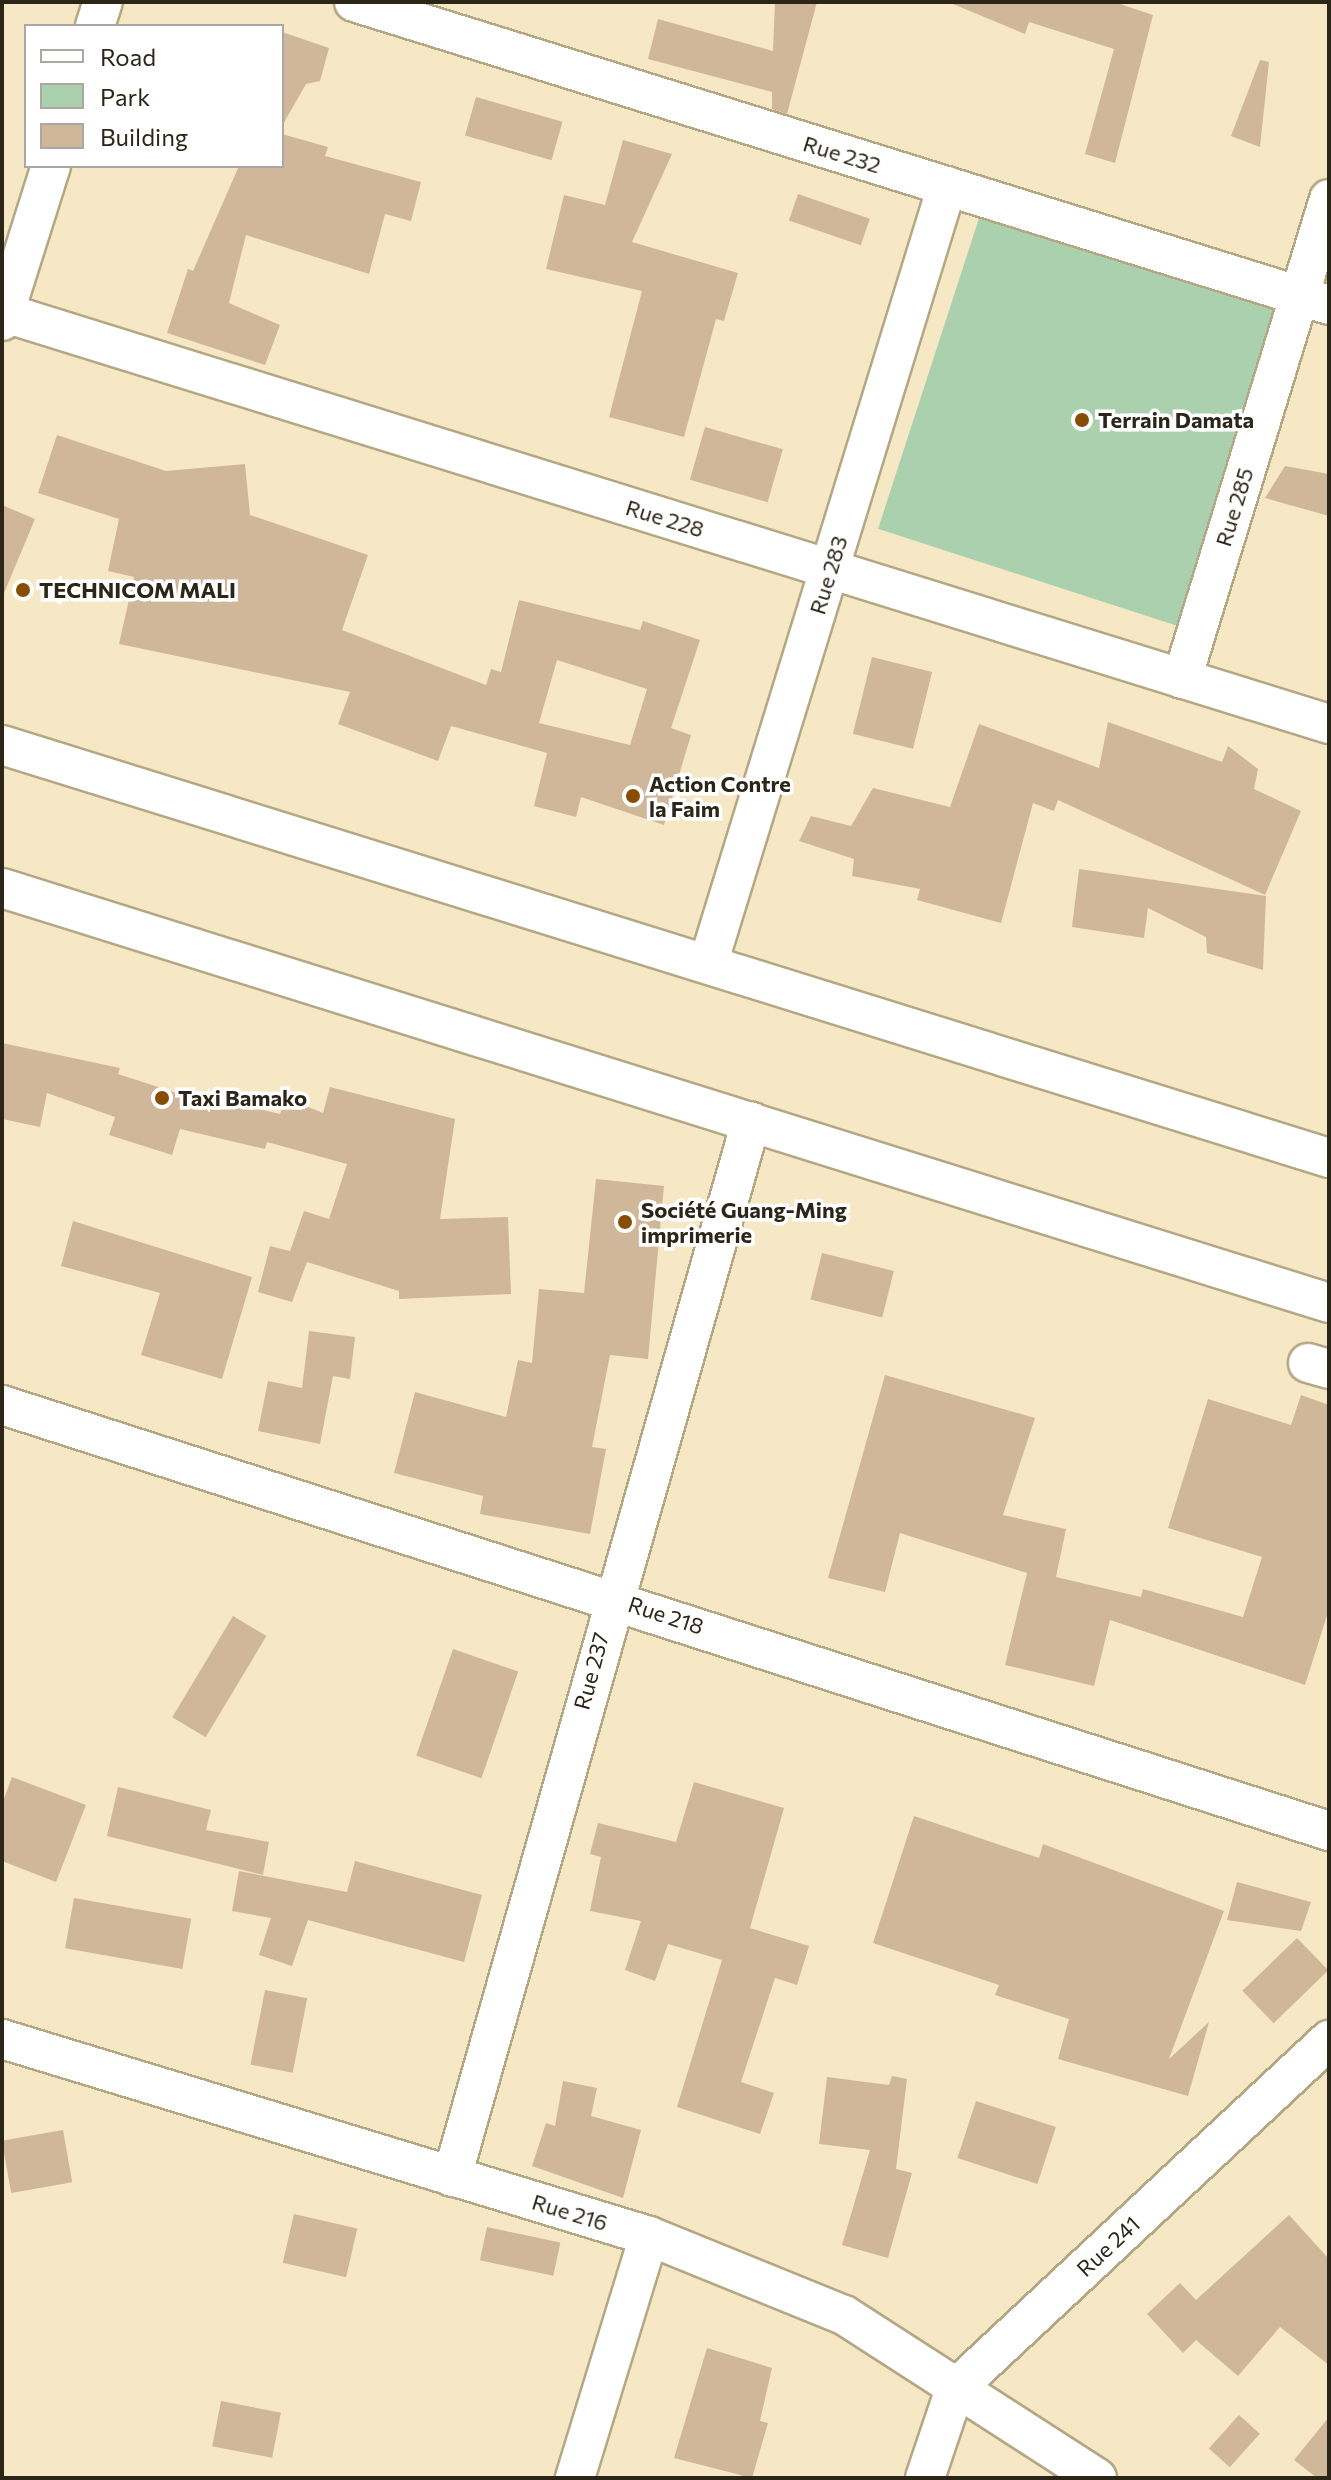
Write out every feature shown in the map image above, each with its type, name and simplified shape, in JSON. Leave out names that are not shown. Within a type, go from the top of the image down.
[{"type":"street","points":[[96,24],[103,2]]},
{"type":"street","name":"Rue 232","points":[[354,2],[1314,300]]},
{"type":"street","points":[[3,315],[50,168]]},
{"type":"street","name":"Rue 283","points":[[708,964],[947,186]]},
{"type":"street","name":"Rue 285","points":[[1182,679],[1314,300],[1329,199]]},
{"type":"street","name":"Rue 228","points":[[3,315],[1329,724]]},
{"type":"street","points":[[2,745],[1329,1158]]},
{"type":"street","points":[[2,888],[1329,1303]]},
{"type":"street","name":"Rue 237","points":[[452,2177],[612,1598],[751,1122]]},
{"type":"street","name":"Rue 218","points":[[2,1405],[612,1598],[1329,1831]]},
{"type":"street","name":"Rue 216","points":[[2,2039],[649,2236],[844,2315],[1097,2478]]},
{"type":"street","name":"Rue 241","points":[[925,2478],[955,2389],[1329,2040]]},
{"type":"street","points":[[575,2478],[649,2236]]},
{"type":"green space","name":"Terrain Damata","points":[[981,212],[1284,311],[1181,627],[878,529]]},
{"type":"building","points":[[775,2],[817,2],[787,114],[772,109],[772,92],[648,59],[658,19],[773,51]]},
{"type":"building","points":[[948,2],[1114,2],[1153,15],[1115,163],[1085,154],[1114,49],[1029,22],[1025,34]]},
{"type":"building","points":[[284,33],[329,48],[320,81],[306,84],[284,122]]},
{"type":"building","points":[[1260,60],[1269,62],[1260,147],[1231,136]]},
{"type":"building","points":[[476,97],[563,122],[551,160],[465,135]]},
{"type":"building","points":[[284,135],[328,147],[325,156],[421,182],[411,221],[385,214],[369,274],[246,235],[229,303],[280,325],[265,365],[167,333],[188,269],[193,271],[238,168],[284,168]]},
{"type":"building","points":[[623,140],[672,154],[632,242],[738,273],[724,321],[716,319],[684,437],[609,417],[642,291],[546,269],[564,195],[605,205]]},
{"type":"building","points":[[798,194],[870,219],[861,245],[789,220]]},
{"type":"building","points":[[705,427],[783,449],[768,502],[690,480]]},
{"type":"building","points":[[57,435],[166,471],[245,464],[250,515],[368,555],[342,630],[486,685],[491,669],[501,672],[519,600],[640,630],[643,621],[700,640],[671,728],[691,735],[664,825],[581,797],[576,817],[534,806],[547,753],[451,726],[438,761],[338,724],[350,692],[119,644],[134,577],[108,571],[119,519],[38,493]],"holes":[[[557,660],[647,689],[630,745],[539,723]]]},
{"type":"building","points":[[1285,466],[1329,474],[1329,516],[1265,498]]},
{"type":"building","points":[[2,505],[35,519],[2,598]]},
{"type":"building","points":[[872,657],[932,672],[913,749],[853,734]]},
{"type":"building","points":[[1108,722],[1222,762],[1228,746],[1258,769],[1254,789],[1301,811],[1265,895],[1058,800],[1054,811],[1033,803],[1001,923],[917,900],[920,889],[852,876],[854,859],[799,841],[811,816],[851,826],[873,788],[950,807],[979,724],[1099,768]]},
{"type":"building","points":[[1079,869],[1266,896],[1263,970],[1207,953],[1206,937],[1148,908],[1144,938],[1072,927]]},
{"type":"building","points":[[2,1043],[120,1068],[118,1074],[220,1107],[222,1100],[280,1114],[286,1098],[323,1113],[330,1087],[455,1119],[440,1219],[508,1217],[511,1294],[399,1299],[399,1291],[307,1262],[292,1302],[258,1292],[270,1246],[290,1251],[304,1211],[329,1219],[347,1164],[267,1142],[265,1149],[180,1129],[172,1155],[109,1135],[115,1117],[47,1093],[40,1127],[2,1119]]},
{"type":"building","points":[[596,1179],[664,1186],[648,1359],[610,1355],[592,1447],[606,1449],[590,1534],[480,1514],[483,1496],[394,1473],[415,1392],[506,1417],[518,1360],[532,1363],[539,1289],[584,1293]]},
{"type":"building","points":[[73,1221],[252,1277],[222,1379],[141,1355],[160,1293],[61,1266]]},
{"type":"building","points":[[822,1253],[894,1271],[882,1317],[810,1300]]},
{"type":"building","points":[[309,1331],[355,1337],[350,1379],[333,1376],[320,1444],[258,1431],[268,1381],[302,1388]]},
{"type":"building","points":[[885,1375],[1035,1418],[1003,1515],[1066,1529],[1056,1577],[1141,1597],[1143,1589],[1243,1617],[1262,1557],[1168,1528],[1208,1399],[1291,1425],[1301,1395],[1329,1405],[1329,1609],[1305,1685],[1110,1620],[1094,1686],[1005,1665],[1027,1573],[900,1533],[885,1592],[828,1578]]},
{"type":"building","points":[[233,1616],[266,1636],[206,1737],[172,1717]]},
{"type":"building","points":[[453,1649],[518,1671],[481,1778],[416,1756]]},
{"type":"building","points":[[12,1777],[86,1805],[56,1882],[2,1861],[2,1804]]},
{"type":"building","points":[[694,1782],[784,1808],[750,1928],[809,1946],[797,1985],[775,1978],[741,2082],[774,2093],[760,2134],[677,2107],[722,1960],[668,1944],[655,1981],[625,1970],[641,1921],[590,1911],[601,1857],[590,1854],[598,1823],[676,1842]]},
{"type":"building","points":[[118,1787],[211,1810],[206,1830],[269,1842],[263,1875],[107,1836]]},
{"type":"building","points":[[914,1816],[1039,1858],[1043,1844],[1224,1911],[1169,2059],[1209,2022],[1188,2096],[1058,2059],[1069,2019],[995,1995],[999,1985],[873,1943]]},
{"type":"building","points":[[355,1861],[482,1895],[464,1962],[308,1920],[292,1966],[259,1955],[271,1918],[232,1911],[239,1871],[347,1892]]},
{"type":"building","points":[[1237,1882],[1311,1902],[1301,1931],[1227,1920]]},
{"type":"building","points":[[74,1898],[191,1919],[182,1969],[65,1948]]},
{"type":"building","points":[[1297,1938],[1328,1970],[1274,2023],[1242,1991]]},
{"type":"building","points":[[265,1990],[307,1998],[293,2073],[250,2065]]},
{"type":"building","points":[[892,2076],[907,2079],[896,2169],[912,2173],[888,2258],[842,2245],[870,2150],[819,2144],[827,2077],[889,2085]]},
{"type":"building","points":[[563,2081],[597,2088],[591,2116],[641,2130],[623,2198],[532,2166],[546,2123],[555,2126]]},
{"type":"building","points":[[976,2101],[1056,2127],[1037,2184],[957,2158]]},
{"type":"building","points":[[63,2130],[72,2182],[11,2193],[2,2141]]},
{"type":"building","points":[[294,2214],[357,2229],[346,2277],[283,2263]]},
{"type":"building","points":[[1289,2215],[1329,2259],[1329,2365],[1280,2327],[1238,2376],[1196,2340],[1183,2353],[1147,2314],[1180,2283],[1196,2300]]},
{"type":"building","points":[[487,2227],[560,2243],[553,2276],[480,2260]]},
{"type":"building","points":[[707,2348],[772,2368],[760,2421],[768,2423],[752,2478],[674,2458]]},
{"type":"building","points":[[221,2401],[281,2413],[272,2458],[212,2446]]},
{"type":"building","points":[[1239,2415],[1260,2434],[1230,2467],[1209,2448]]},
{"type":"building","points":[[1329,2417],[1329,2478],[1317,2478],[1294,2460]]},
{"type":"place","name":"Terrain Damata","points":[[1082,420]]},
{"type":"place","name":"TECHNICOM MALI","points":[[23,590]]},
{"type":"place","name":"Action Contre la Faim","points":[[633,796]]},
{"type":"place","name":"Taxi Bamako","points":[[162,1098]]},
{"type":"place","name":"Société Guang-Ming imprimerie","points":[[625,1222]]}]
